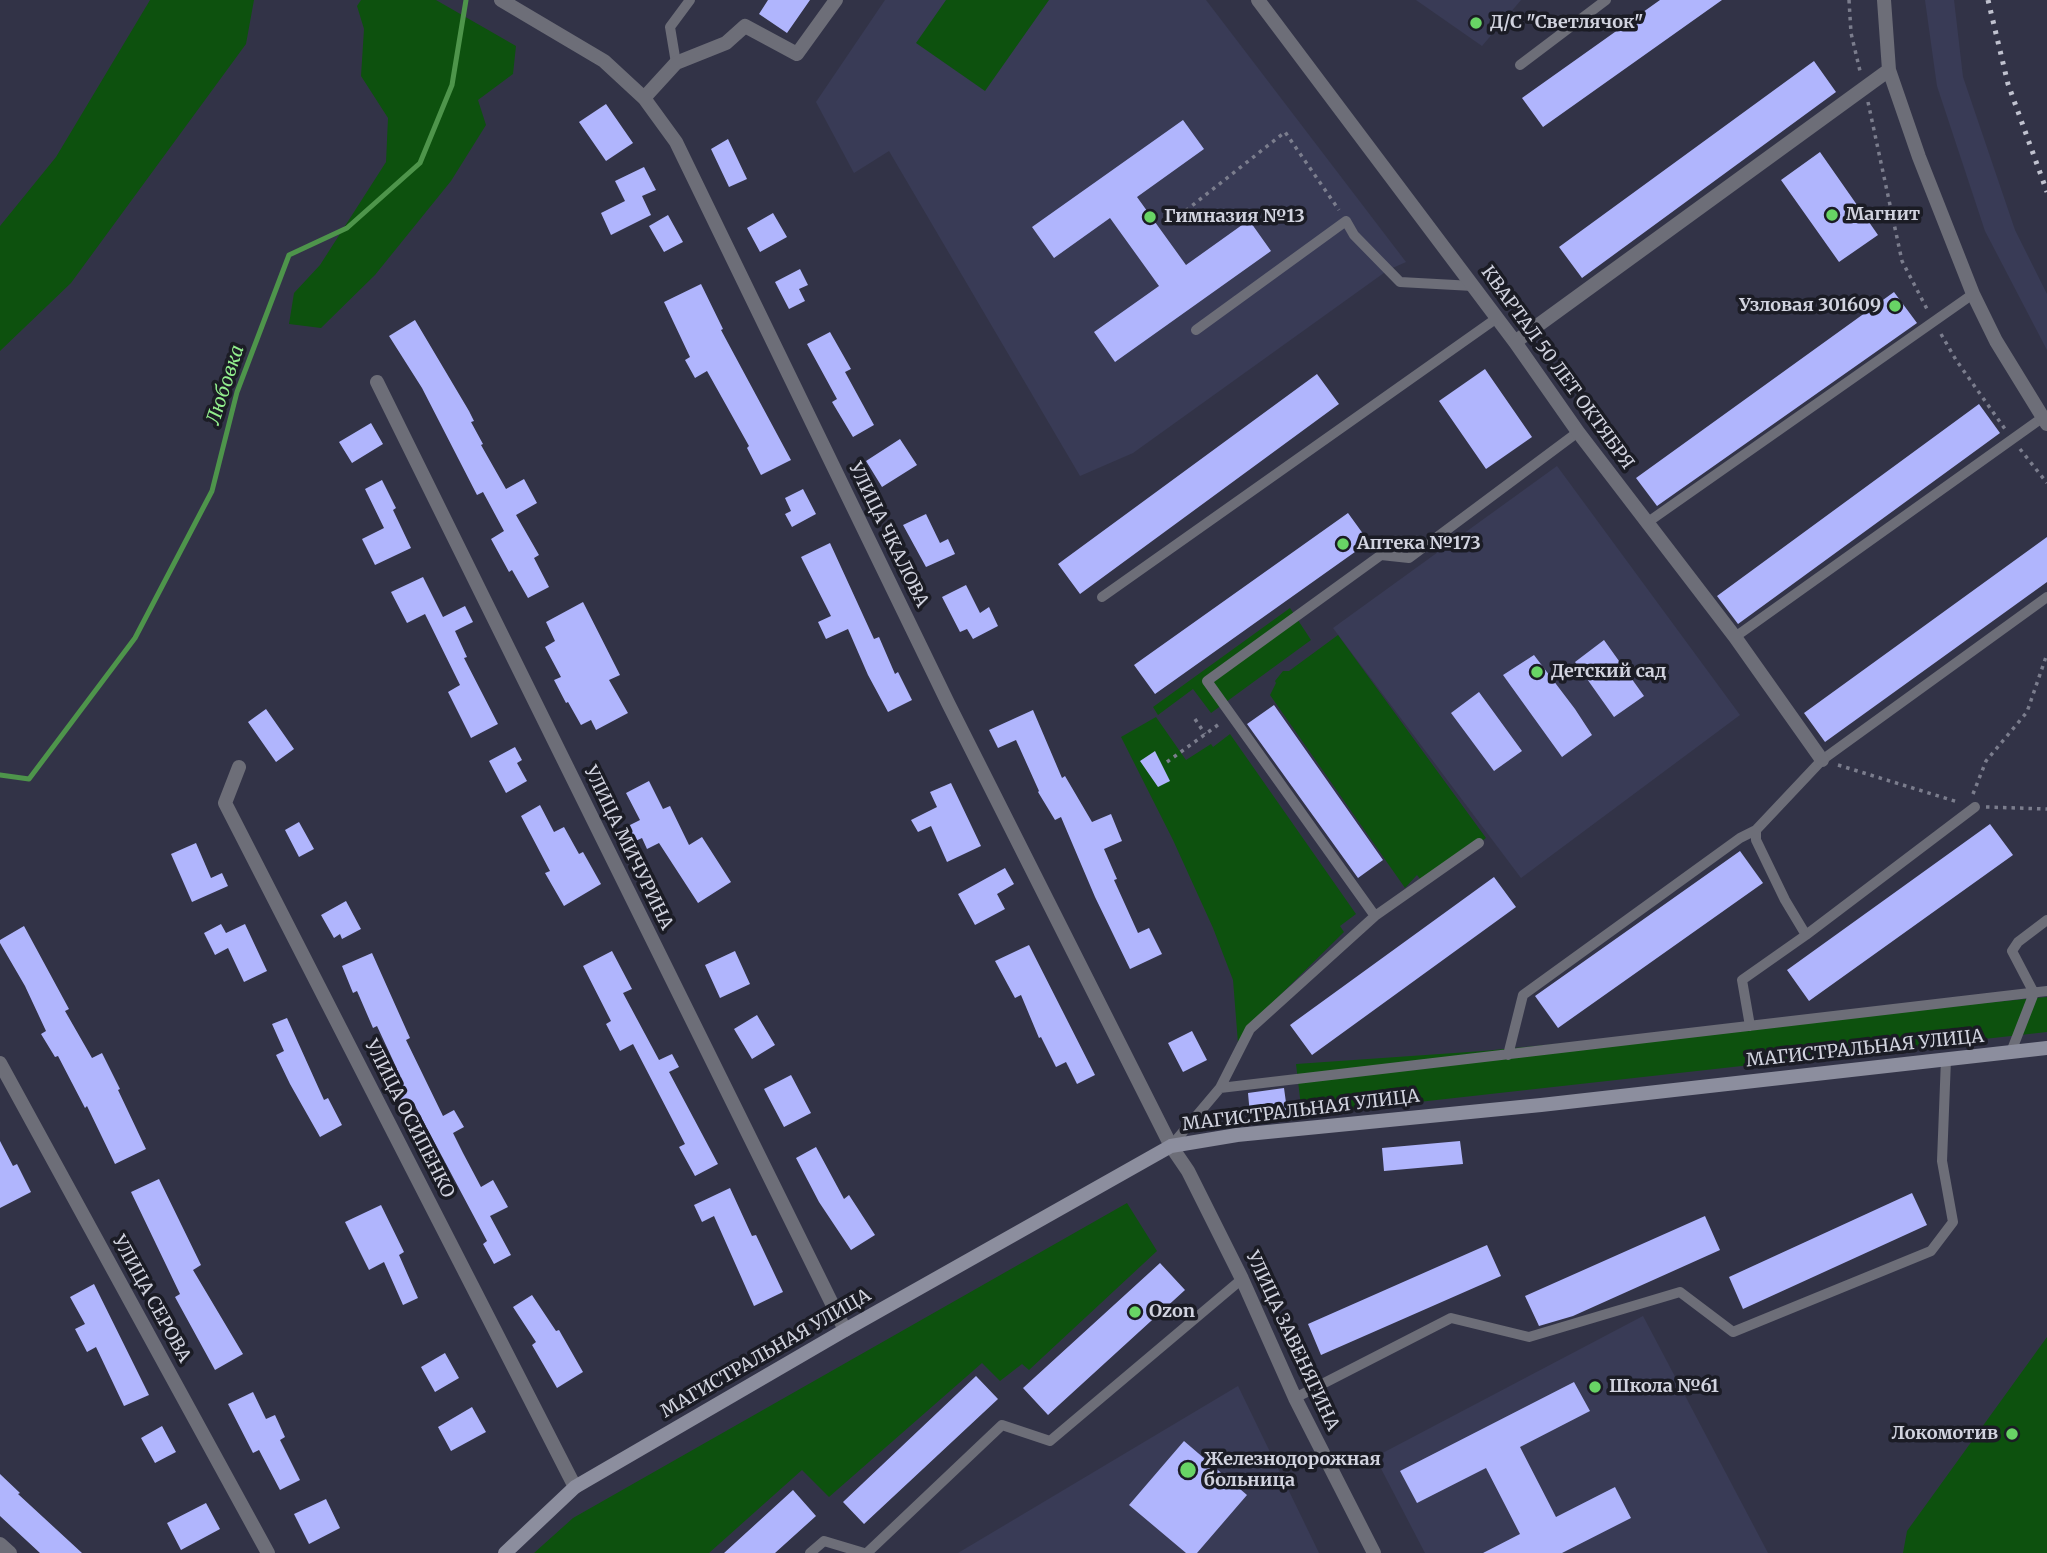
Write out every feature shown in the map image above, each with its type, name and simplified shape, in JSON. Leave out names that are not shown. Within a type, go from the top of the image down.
[{"type":"main road","name":"МАГИСТРАЛЬНАЯ УЛИЦА","points":[[505,1553],[575,1487],[845,1330],[1171,1146],[1237,1135],[1555,1103],[2047,1048]]},
{"type":"street","name":"УЛИЦА ЧКАЛОВА","points":[[501,0],[604,61],[644,98],[676,142],[948,703],[1171,1146]]},
{"type":"street","points":[[644,98],[676,63],[726,43],[745,26],[797,54],[836,0]]},
{"type":"street","name":"КВАРТАЛ 50 ЛЕТ ОКТЯБРЯ","points":[[1258,0],[1515,342],[1578,432],[1735,638],[1822,760]]},
{"type":"street","points":[[1884,0],[1889,70],[1919,157],[1973,293],[1996,341],[2044,421]]},
{"type":"street","points":[[1515,342],[1889,70]]},
{"type":"street","name":"УЛИЦА МИЧУРИНА","points":[[377,382],[845,1330]]},
{"type":"street","name":"УЛИЦА ОСИПЕНКО","points":[[239,767],[225,803],[575,1487]]},
{"type":"street","name":"УЛИЦА СЕРОВА","points":[[0,1063],[268,1553]]},
{"type":"street","name":"УЛИЦА ЗАВЕНЯГИНА","points":[[1171,1146],[1188,1171],[1242,1279],[1295,1398],[1374,1553]]},
{"type":"street","points":[[0,1544],[10,1553]]},
{"type":"lane","points":[[676,63],[670,27],[690,0]]},
{"type":"lane","points":[[1520,65],[1606,0]]},
{"type":"lane","points":[[1196,330],[1346,221],[1354,235],[1399,282],[1473,286]]},
{"type":"lane","points":[[1648,522],[1973,293]]},
{"type":"lane","points":[[1102,597],[1497,318]]},
{"type":"lane","points":[[1735,638],[2013,439],[2044,421]]},
{"type":"lane","points":[[1375,916],[1207,681],[1381,555],[1409,558],[1578,432]]},
{"type":"lane","points":[[1508,1055],[1523,995],[1740,838],[1756,830],[1822,760],[2047,597]]},
{"type":"lane","points":[[1750,1026],[1742,980],[1975,807]]},
{"type":"lane","points":[[1756,830],[1756,840],[1785,900],[1806,935]]},
{"type":"lane","points":[[1171,1146],[1220,1088],[1250,1029],[1375,916],[1479,843]]},
{"type":"lane","points":[[2035,993],[2012,951],[2018,942],[2047,920]]},
{"type":"lane","points":[[1220,1088],[2047,991]]},
{"type":"lane","points":[[2011,1052],[2035,993]]},
{"type":"lane","points":[[1295,1398],[1451,1318],[1529,1337],[1680,1292],[1734,1332],[1931,1251],[1953,1222],[1942,1161],[1946,1059]]},
{"type":"lane","points":[[810,1553],[824,1541],[865,1553],[1002,1426],[1050,1441],[1242,1279]]},
{"type":"path","points":[[1849,0],[1852,33],[1902,261],[1956,360],[2047,483]]},
{"type":"path","points":[[1180,216],[1285,132],[1346,221]]},
{"type":"path","points":[[1975,807],[1973,791],[1986,761],[2027,712],[2047,654]]},
{"type":"path","points":[[1167,762],[1231,715]]},
{"type":"path","points":[[1195,719],[1205,734]]},
{"type":"path","points":[[1822,760],[1975,807],[2047,809]]},
{"type":"shaded area","name":"Гимназия №13","points":[[885,0],[1206,0],[1406,262],[1388,270],[1133,453],[1080,476],[889,151],[854,173],[816,102]]},
{"type":"shaded area","name":"Д/С \"Светлячок\"","points":[[1416,0],[1521,0],[1482,46]]},
{"type":"shaded area","points":[[1925,0],[1954,0],[1963,77],[2015,230],[2047,294],[2047,350],[1985,231],[1937,86]]},
{"type":"shaded area","name":"Детский сад","points":[[1557,466],[1740,715],[1521,878],[1333,628]]},
{"type":"shaded area","name":"Школа №61","points":[[1643,1316],[1768,1553],[1425,1553],[1375,1457]]},
{"type":"shaded area","name":"Железнодорожная больница","points":[[1238,1386],[1319,1553],[958,1553]]},
{"type":"green space","points":[[150,0],[254,0],[246,44],[71,283],[0,351],[0,226],[56,157]]},
{"type":"green space","points":[[361,0],[436,0],[516,46],[513,74],[478,100],[486,125],[451,181],[375,275],[321,328],[289,324],[294,293],[320,265],[386,162],[388,118],[361,76],[364,29],[357,6]]},
{"type":"green space","points":[[946,0],[1049,0],[985,91],[916,43]]},
{"type":"green space","points":[[1290,608],[1311,640],[1211,713],[1193,689],[1158,715],[1153,707]]},
{"type":"green space","points":[[1338,635],[1486,838],[1424,884],[1417,875],[1405,888],[1270,695],[1275,681],[1283,671],[1289,671]]},
{"type":"green space","points":[[1156,717],[1186,760],[1211,744],[1213,747],[1230,734],[1356,914],[1340,926],[1344,932],[1263,1012],[1238,1043],[1233,980],[1213,928],[1173,840],[1121,737]]},
{"type":"green space","points":[[2047,997],[2047,1032],[1302,1115],[1296,1064],[1483,1051]]},
{"type":"green space","points":[[1127,1203],[1157,1251],[1029,1370],[1022,1364],[1000,1381],[982,1363],[829,1497],[802,1470],[709,1553],[534,1553],[573,1518]]},
{"type":"green space","name":"Локомотив","points":[[2047,1337],[2047,1553],[1903,1553],[1907,1531]]},
{"type":"building","points":[[768,0],[810,0],[787,33],[759,14]]},
{"type":"building","points":[[1660,0],[1722,0],[1543,127],[1522,98]]},
{"type":"building","points":[[1814,61],[1836,92],[1582,278],[1559,247]]},
{"type":"building","points":[[606,104],[633,143],[606,161],[579,122]]},
{"type":"building","points":[[1183,120],[1204,149],[1137,197],[1186,265],[1249,220],[1271,251],[1115,362],[1094,332],[1159,286],[1110,218],[1054,258],[1032,227]]},
{"type":"building","points":[[728,139],[747,179],[729,187],[711,149]]},
{"type":"building","points":[[1820,152],[1878,235],[1839,262],[1781,180]]},
{"type":"building","points":[[644,167],[656,190],[642,196],[651,215],[611,235],[601,213],[625,201],[615,181]]},
{"type":"building","points":[[773,213],[787,237],[760,252],[747,228]]},
{"type":"building","points":[[668,215],[683,242],[664,252],[649,226]]},
{"type":"building","points":[[800,269],[808,285],[799,289],[805,301],[789,309],[775,282]]},
{"type":"building","points":[[701,284],[723,329],[721,330],[791,460],[761,475],[747,448],[749,446],[707,371],[695,378],[685,360],[690,357],[664,302]]},
{"type":"building","points":[[1894,292],[1917,323],[1657,506],[1636,478]]},
{"type":"building","points":[[415,320],[469,411],[474,421],[471,422],[483,444],[481,445],[506,489],[524,479],[537,503],[516,515],[539,555],[534,558],[549,587],[528,598],[512,570],[509,572],[491,539],[504,531],[483,492],[477,495],[422,388],[389,336]]},
{"type":"building","points":[[830,332],[851,369],[845,372],[874,425],[853,437],[832,402],[837,399],[807,344]]},
{"type":"building","points":[[1485,369],[1532,437],[1486,469],[1439,401]]},
{"type":"building","points":[[1317,374],[1339,404],[1080,594],[1058,564]]},
{"type":"building","points":[[1979,404],[2000,433],[1738,624],[1717,596]]},
{"type":"building","points":[[371,423],[383,444],[352,463],[339,442]]},
{"type":"building","points":[[900,439],[917,465],[882,487],[866,461]]},
{"type":"building","points":[[382,480],[411,548],[375,565],[362,539],[384,528],[365,489]]},
{"type":"building","points":[[803,489],[816,514],[792,527],[785,514],[791,511],[785,498]]},
{"type":"building","points":[[1348,513],[1369,542],[1155,694],[1134,665]]},
{"type":"building","points":[[926,514],[940,543],[948,539],[955,554],[926,567],[903,525]]},
{"type":"building","points":[[2047,537],[2047,582],[1825,742],[1804,713]]},
{"type":"building","points":[[830,543],[874,639],[879,637],[895,674],[898,672],[912,700],[888,712],[848,629],[826,639],[818,622],[831,616],[801,557]]},
{"type":"building","points":[[423,577],[443,617],[465,606],[473,622],[455,631],[467,657],[464,658],[498,724],[471,738],[448,692],[460,685],[425,614],[407,623],[391,592]]},
{"type":"building","points":[[966,585],[980,613],[989,607],[998,626],[973,639],[967,629],[960,632],[942,597]]},
{"type":"building","points":[[583,602],[620,675],[609,680],[628,713],[596,730],[591,720],[581,725],[568,702],[566,703],[554,680],[561,677],[545,647],[555,641],[546,622]]},
{"type":"building","points":[[1604,640],[1644,696],[1614,717],[1575,662]]},
{"type":"building","points":[[1534,655],[1592,735],[1562,757],[1503,675]]},
{"type":"building","points":[[1479,692],[1522,751],[1494,771],[1451,713]]},
{"type":"building","points":[[1274,705],[1383,860],[1358,878],[1247,724]]},
{"type":"building","points":[[266,709],[294,749],[276,762],[248,722]]},
{"type":"building","points":[[1033,710],[1062,778],[1065,776],[1092,822],[1111,814],[1122,841],[1104,849],[1117,879],[1114,880],[1138,933],[1149,928],[1162,954],[1130,969],[1095,897],[1061,817],[1055,820],[1038,792],[1016,740],[998,748],[989,730]]},
{"type":"building","points":[[515,747],[522,760],[517,763],[527,781],[506,793],[489,761]]},
{"type":"building","points":[[1155,751],[1170,781],[1158,787],[1140,761]]},
{"type":"building","points":[[649,781],[663,809],[670,806],[689,845],[702,837],[731,882],[698,903],[659,843],[647,849],[642,838],[627,845],[620,830],[640,820],[626,793]]},
{"type":"building","points":[[951,783],[981,846],[947,862],[931,826],[918,832],[911,820],[937,807],[930,792]]},
{"type":"building","points":[[540,805],[554,832],[564,827],[579,854],[583,852],[601,884],[564,906],[545,873],[550,871],[521,816]]},
{"type":"building","points":[[299,822],[314,849],[299,857],[285,830]]},
{"type":"building","points":[[1990,824],[2013,855],[1809,1001],[1787,970]]},
{"type":"building","points":[[196,843],[211,878],[222,873],[228,886],[192,902],[171,854]]},
{"type":"building","points":[[1740,851],[1763,883],[1558,1028],[1535,996]]},
{"type":"building","points":[[1005,868],[1014,884],[997,894],[1005,909],[975,925],[958,894]]},
{"type":"building","points":[[1494,877],[1516,907],[1312,1055],[1290,1025]]},
{"type":"building","points":[[346,901],[361,929],[342,939],[340,934],[334,938],[321,915]]},
{"type":"building","points":[[221,924],[226,933],[245,924],[267,971],[244,982],[228,948],[215,955],[204,933]]},
{"type":"building","points":[[24,926],[69,1009],[65,1011],[92,1058],[102,1053],[146,1149],[115,1164],[87,1106],[85,1108],[58,1056],[55,1057],[41,1034],[46,1031],[25,986],[0,943],[0,940]]},
{"type":"building","points":[[1029,945],[1095,1075],[1077,1084],[1066,1062],[1056,1067],[1041,1037],[1039,1038],[1021,995],[1015,998],[995,961]]},
{"type":"building","points":[[612,951],[632,989],[623,993],[659,1060],[672,1054],[679,1067],[669,1072],[718,1164],[695,1176],[679,1147],[685,1144],[633,1044],[620,1051],[606,1024],[611,1021],[583,966]]},
{"type":"building","points":[[735,951],[750,984],[720,998],[705,965]]},
{"type":"building","points":[[372,953],[410,1038],[406,1040],[443,1116],[454,1110],[464,1127],[453,1133],[481,1187],[493,1180],[508,1207],[490,1216],[511,1255],[494,1264],[483,1244],[487,1241],[413,1102],[404,1107],[395,1089],[400,1086],[393,1071],[397,1069],[377,1026],[373,1028],[357,991],[353,993],[342,966]]},
{"type":"building","points":[[757,1015],[775,1045],[752,1059],[734,1029]]},
{"type":"building","points":[[287,1018],[324,1100],[328,1098],[342,1125],[320,1137],[276,1055],[284,1051],[272,1024]]},
{"type":"building","points":[[1192,1031],[1207,1060],[1183,1072],[1168,1043]]},
{"type":"building","points":[[791,1075],[811,1113],[784,1127],[764,1089]]},
{"type":"building","points":[[1284,1088],[1287,1110],[1250,1115],[1248,1093]]},
{"type":"building","points":[[0,1141],[13,1166],[17,1164],[31,1192],[0,1208]]},
{"type":"building","points":[[1460,1141],[1463,1164],[1384,1171],[1382,1148]]},
{"type":"building","points":[[816,1147],[844,1199],[849,1195],[875,1235],[851,1250],[819,1202],[796,1158]]},
{"type":"building","points":[[159,1179],[201,1265],[193,1270],[243,1354],[215,1370],[175,1297],[180,1294],[131,1192]]},
{"type":"building","points":[[730,1188],[752,1236],[756,1235],[783,1292],[754,1306],[714,1216],[702,1222],[694,1205]]},
{"type":"building","points":[[1912,1193],[1927,1225],[1743,1309],[1729,1277]]},
{"type":"building","points":[[381,1205],[404,1252],[399,1255],[418,1298],[403,1305],[384,1262],[369,1270],[345,1222]]},
{"type":"building","points":[[1705,1216],[1720,1250],[1573,1316],[1539,1326],[1525,1296]]},
{"type":"building","points":[[1487,1245],[1501,1276],[1321,1355],[1308,1324]]},
{"type":"building","points":[[1160,1263],[1185,1290],[1048,1415],[1023,1388]]},
{"type":"building","points":[[94,1284],[149,1395],[124,1406],[96,1347],[87,1352],[75,1329],[85,1324],[70,1297]]},
{"type":"building","points":[[532,1295],[556,1331],[559,1330],[583,1372],[557,1388],[532,1345],[536,1342],[513,1307]]},
{"type":"building","points":[[445,1353],[459,1378],[435,1392],[421,1367]]},
{"type":"building","points":[[976,1376],[998,1399],[864,1524],[843,1502]]},
{"type":"building","points":[[1574,1382],[1590,1411],[1520,1447],[1556,1517],[1615,1487],[1631,1518],[1562,1553],[1483,1553],[1520,1534],[1486,1468],[1417,1503],[1400,1471]]},
{"type":"building","points":[[253,1392],[266,1419],[275,1415],[285,1437],[280,1440],[300,1480],[280,1490],[259,1450],[253,1453],[228,1404]]},
{"type":"building","points":[[472,1407],[486,1432],[451,1451],[438,1427]]},
{"type":"building","points":[[162,1426],[176,1452],[155,1463],[141,1438]]},
{"type":"building","points":[[1184,1441],[1247,1495],[1197,1553],[1186,1553],[1129,1505]]},
{"type":"building","points":[[0,1474],[82,1553],[40,1553],[0,1516]]},
{"type":"building","points":[[793,1490],[816,1516],[775,1553],[724,1553]]},
{"type":"building","points":[[326,1499],[340,1528],[309,1544],[294,1514]]},
{"type":"building","points":[[206,1503],[220,1529],[181,1550],[167,1523]]},
{"type":"waterway","name":"Любовка","points":[[0,775],[29,779],[135,638],[212,491],[237,392],[289,255],[347,228],[420,163],[452,85],[466,0]]},
{"type":"railway","points":[[1988,0],[2008,84],[2047,192]]},
{"type":"place","name":"Д/С \"Светлячок\"","points":[[1476,23]]},
{"type":"place","name":"Магнит","points":[[1832,215]]},
{"type":"place","name":"Гимназия №13","points":[[1150,217]]},
{"type":"place","name":"Узловая 301609","points":[[1895,306]]},
{"type":"place","name":"Аптека №173","points":[[1343,544]]},
{"type":"place","name":"Детский сад","points":[[1537,672]]},
{"type":"place","name":"Ozon","points":[[1135,1312]]},
{"type":"place","name":"Школа №61","points":[[1595,1387]]},
{"type":"place","name":"Локомотив","points":[[2012,1434]]},
{"type":"place","name":"Железнодорожная больница","points":[[1188,1470]]}]
